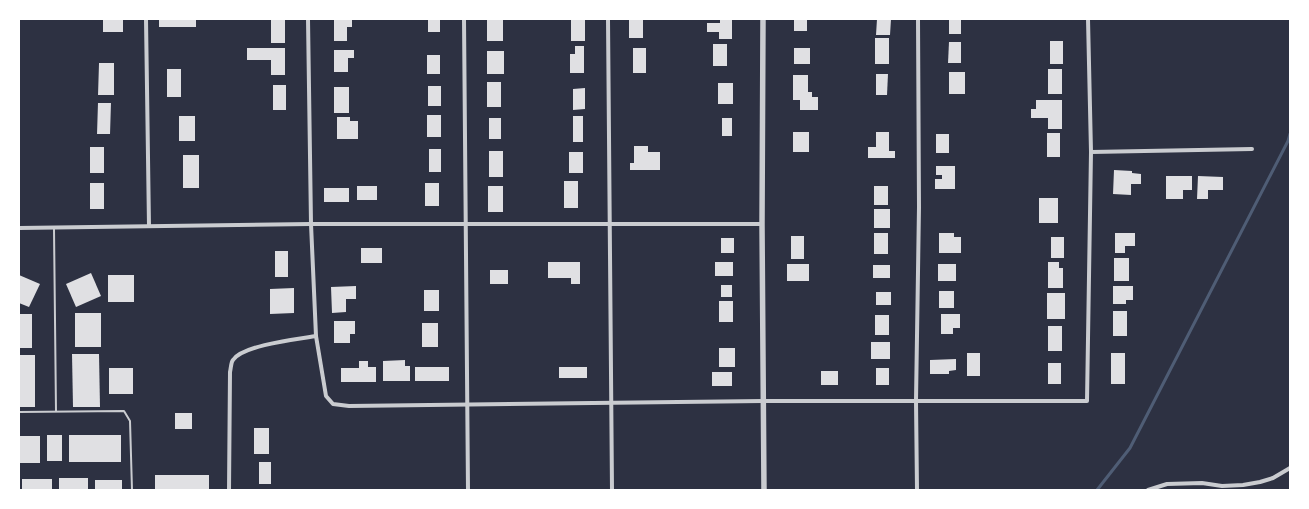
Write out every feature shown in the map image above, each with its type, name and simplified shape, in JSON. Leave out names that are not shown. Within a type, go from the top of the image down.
[{"type":"street","points":[[146,19],[149,226]]},
{"type":"street","points":[[308,19],[311,224],[316,336],[326,396],[333,404],[349,406],[763,401],[1087,401],[1091,152],[1088,19]]},
{"type":"street","points":[[464,19],[468,490]]},
{"type":"street","points":[[608,19],[612,490]]},
{"type":"street","points":[[763,19],[762,224],[764,490]]},
{"type":"street","points":[[917,490],[916,401],[919,207],[918,19]]},
{"type":"street","points":[[1091,152],[1252,149]]},
{"type":"street","points":[[19,228],[311,224],[762,224]]},
{"type":"street","points":[[229,490],[230,372],[233,360],[243,353],[258,346],[316,336]]},
{"type":"street","points":[[1148,490],[1166,484],[1202,483],[1222,486],[1243,485],[1273,478],[1290,468]]},
{"type":"lane","points":[[54,228],[56,411]]},
{"type":"lane","points":[[19,412],[124,412],[130,421],[132,490]]},
{"type":"building","points":[[103,19],[123,19],[123,32],[103,32]]},
{"type":"building","points":[[159,19],[196,19],[196,27],[159,27]]},
{"type":"building","points":[[271,19],[285,19],[285,43],[271,43]]},
{"type":"building","points":[[334,19],[352,19],[352,27],[347,27],[347,41],[334,41]]},
{"type":"building","points":[[428,19],[440,19],[440,32],[428,32]]},
{"type":"building","points":[[487,19],[503,19],[503,41],[487,41]]},
{"type":"building","points":[[571,19],[585,19],[585,41],[571,41]]},
{"type":"building","points":[[629,19],[643,19],[643,38],[629,38]]},
{"type":"building","points":[[720,19],[732,19],[732,39],[719,39],[719,32],[707,32],[707,23],[720,23]]},
{"type":"building","points":[[794,19],[807,19],[807,31],[794,31]]},
{"type":"building","points":[[877,19],[891,19],[890,35],[876,35]]},
{"type":"building","points":[[949,19],[961,19],[961,34],[949,34]]},
{"type":"building","points":[[875,38],[889,38],[889,64],[875,64]]},
{"type":"building","points":[[1050,41],[1063,41],[1063,64],[1050,64]]},
{"type":"building","points":[[949,42],[961,42],[961,63],[948,63]]},
{"type":"building","points":[[713,44],[727,44],[727,66],[713,66]]},
{"type":"building","points":[[575,46],[584,46],[584,73],[570,73],[570,54],[575,54]]},
{"type":"building","points":[[247,48],[285,48],[285,75],[271,75],[271,60],[247,60]]},
{"type":"building","points":[[633,48],[646,48],[646,73],[633,73]]},
{"type":"building","points":[[794,48],[810,48],[810,64],[794,64]]},
{"type":"building","points":[[334,50],[354,50],[354,58],[348,58],[348,72],[334,72]]},
{"type":"building","points":[[487,51],[504,51],[504,74],[487,74]]},
{"type":"building","points":[[427,55],[440,55],[440,74],[427,74]]},
{"type":"building","points":[[99,63],[114,63],[114,95],[98,95]]},
{"type":"building","points":[[167,69],[181,69],[181,97],[167,97]]},
{"type":"building","points":[[1048,69],[1062,69],[1062,94],[1048,94]]},
{"type":"building","points":[[949,72],[965,72],[965,94],[949,94]]},
{"type":"building","points":[[876,74],[888,74],[887,95],[876,95]]},
{"type":"building","points":[[793,75],[808,75],[808,92],[812,92],[812,97],[818,97],[818,110],[800,110],[800,100],[793,100]]},
{"type":"building","points":[[487,82],[501,82],[501,107],[487,107]]},
{"type":"building","points":[[718,83],[733,83],[733,104],[718,104]]},
{"type":"building","points":[[273,85],[286,85],[286,110],[273,110]]},
{"type":"building","points":[[428,86],[441,86],[441,106],[428,106]]},
{"type":"building","points":[[334,87],[349,87],[349,113],[334,113]]},
{"type":"building","points":[[585,88],[585,109],[573,110],[573,89]]},
{"type":"building","points":[[1036,100],[1062,100],[1062,129],[1048,129],[1048,118],[1031,118],[1031,109],[1036,109]]},
{"type":"building","points":[[98,103],[111,103],[110,134],[97,134]]},
{"type":"building","points":[[427,115],[441,115],[441,137],[427,137]]},
{"type":"building","points":[[179,116],[195,116],[195,141],[179,141]]},
{"type":"building","points":[[573,116],[583,116],[583,142],[573,142]]},
{"type":"building","points":[[337,117],[350,117],[350,121],[358,121],[358,139],[337,139]]},
{"type":"building","points":[[489,118],[501,118],[501,139],[489,139]]},
{"type":"building","points":[[722,118],[732,118],[732,136],[722,136]]},
{"type":"building","points":[[793,132],[809,132],[809,152],[793,152]]},
{"type":"building","points":[[876,132],[889,132],[889,151],[895,151],[895,158],[868,158],[868,147],[876,147]]},
{"type":"building","points":[[1047,133],[1060,133],[1060,157],[1047,157]]},
{"type":"building","points":[[936,134],[949,134],[949,153],[936,153]]},
{"type":"building","points":[[634,146],[648,146],[648,152],[660,152],[660,170],[630,170],[630,163],[634,163]]},
{"type":"building","points":[[90,147],[104,147],[104,173],[90,173]]},
{"type":"building","points":[[429,149],[441,149],[441,172],[429,172]]},
{"type":"building","points":[[489,151],[503,151],[503,177],[489,177]]},
{"type":"building","points":[[569,152],[583,152],[583,173],[569,173]]},
{"type":"building","points":[[183,155],[199,155],[199,188],[183,188]]},
{"type":"building","points":[[936,166],[955,166],[955,189],[935,189],[935,179],[942,179],[942,175],[936,175]]},
{"type":"building","points":[[1114,170],[1132,171],[1132,173],[1141,174],[1141,184],[1131,184],[1131,195],[1113,194]]},
{"type":"building","points":[[1166,176],[1192,176],[1192,190],[1183,190],[1183,199],[1166,199]]},
{"type":"building","points":[[1198,176],[1223,177],[1223,190],[1208,190],[1208,199],[1197,199]]},
{"type":"building","points":[[564,181],[578,181],[578,208],[564,208]]},
{"type":"building","points":[[90,183],[104,183],[104,209],[90,209]]},
{"type":"building","points":[[425,183],[439,183],[439,206],[425,206]]},
{"type":"building","points":[[357,186],[377,186],[377,200],[357,200]]},
{"type":"building","points":[[488,186],[503,186],[503,212],[488,212]]},
{"type":"building","points":[[874,186],[888,186],[888,205],[874,205]]},
{"type":"building","points":[[324,188],[349,188],[349,202],[324,202]]},
{"type":"building","points":[[1039,198],[1058,198],[1058,223],[1039,223]]},
{"type":"building","points":[[874,209],[890,209],[890,228],[874,228]]},
{"type":"building","points":[[874,233],[888,233],[888,254],[874,254]]},
{"type":"building","points":[[939,233],[954,233],[954,237],[961,237],[961,253],[939,253]]},
{"type":"building","points":[[1115,233],[1135,233],[1135,246],[1125,246],[1125,253],[1115,253]]},
{"type":"building","points":[[791,236],[804,236],[804,259],[791,259]]},
{"type":"building","points":[[1051,237],[1064,237],[1064,258],[1051,258]]},
{"type":"building","points":[[721,238],[734,238],[734,253],[721,253]]},
{"type":"building","points":[[361,248],[382,248],[382,263],[361,263]]},
{"type":"building","points":[[275,251],[288,251],[288,277],[275,277]]},
{"type":"building","points":[[1114,258],[1129,258],[1129,281],[1114,281]]},
{"type":"building","points":[[548,262],[580,262],[580,284],[571,284],[571,278],[548,278]]},
{"type":"building","points":[[715,262],[733,262],[733,276],[715,276]]},
{"type":"building","points":[[1048,262],[1059,262],[1059,268],[1063,268],[1063,288],[1048,288]]},
{"type":"building","points":[[787,264],[809,264],[809,281],[787,281]]},
{"type":"building","points":[[938,264],[956,264],[956,281],[938,281]]},
{"type":"building","points":[[873,265],[890,265],[890,278],[873,278]]},
{"type":"building","points":[[490,270],[508,270],[508,284],[490,284]]},
{"type":"building","points":[[91,273],[101,296],[76,307],[66,284]]},
{"type":"building","points":[[19,275],[40,284],[29,307],[19,303]]},
{"type":"building","points":[[108,275],[134,275],[134,302],[108,302]]},
{"type":"building","points":[[721,285],[732,285],[732,297],[721,297]]},
{"type":"building","points":[[356,286],[356,299],[346,299],[346,312],[332,313],[331,287]]},
{"type":"building","points":[[1113,286],[1133,286],[1133,300],[1126,300],[1126,304],[1113,304]]},
{"type":"building","points":[[294,288],[294,313],[270,314],[270,289]]},
{"type":"building","points":[[424,290],[439,290],[439,311],[424,311]]},
{"type":"building","points":[[939,291],[954,291],[954,308],[939,308]]},
{"type":"building","points":[[876,292],[891,292],[891,305],[876,305]]},
{"type":"building","points":[[1047,293],[1065,293],[1065,319],[1047,319]]},
{"type":"building","points":[[719,301],[733,301],[733,322],[719,322]]},
{"type":"building","points":[[1113,311],[1127,311],[1127,336],[1113,336]]},
{"type":"building","points":[[75,313],[101,313],[101,347],[75,347]]},
{"type":"building","points":[[19,314],[32,314],[32,348],[19,348]]},
{"type":"building","points":[[941,314],[960,314],[960,328],[953,328],[953,334],[941,334]]},
{"type":"building","points":[[875,315],[889,315],[889,335],[875,335]]},
{"type":"building","points":[[334,321],[355,321],[355,334],[350,334],[350,343],[334,343]]},
{"type":"building","points":[[422,323],[438,323],[438,347],[422,347]]},
{"type":"building","points":[[1048,326],[1062,326],[1062,351],[1048,351]]},
{"type":"building","points":[[871,342],[890,342],[890,359],[871,359]]},
{"type":"building","points":[[719,348],[735,348],[735,367],[719,367]]},
{"type":"building","points":[[967,353],[980,353],[980,376],[967,376]]},
{"type":"building","points":[[1111,353],[1125,353],[1125,384],[1111,384]]},
{"type":"building","points":[[72,354],[99,354],[100,407],[73,407]]},
{"type":"building","points":[[19,355],[35,355],[35,407],[19,407]]},
{"type":"building","points":[[956,359],[956,370],[949,371],[949,374],[930,374],[930,360]]},
{"type":"building","points":[[405,360],[405,366],[410,366],[410,381],[383,381],[383,361]]},
{"type":"building","points":[[359,361],[368,361],[368,367],[376,367],[376,382],[341,382],[341,368],[359,368]]},
{"type":"building","points":[[1048,363],[1061,363],[1061,384],[1048,384]]},
{"type":"building","points":[[415,367],[449,367],[449,381],[415,381]]},
{"type":"building","points":[[559,367],[587,367],[587,378],[559,378]]},
{"type":"building","points":[[109,368],[133,368],[133,394],[109,394]]},
{"type":"building","points":[[876,368],[889,368],[889,385],[876,385]]},
{"type":"building","points":[[821,371],[838,371],[838,385],[821,385]]},
{"type":"building","points":[[712,372],[732,372],[732,386],[712,386]]},
{"type":"building","points":[[175,413],[192,413],[192,429],[175,429]]},
{"type":"building","points":[[254,428],[269,428],[269,454],[254,454]]},
{"type":"building","points":[[47,435],[62,435],[62,461],[47,461]]},
{"type":"building","points":[[69,435],[121,435],[121,462],[69,462]]},
{"type":"building","points":[[19,436],[40,436],[40,463],[19,463]]},
{"type":"building","points":[[259,462],[271,462],[271,484],[259,484]]},
{"type":"building","points":[[155,475],[209,475],[209,490],[155,490]]},
{"type":"building","points":[[59,478],[88,478],[88,490],[59,490]]},
{"type":"building","points":[[22,479],[52,479],[52,490],[22,490]]},
{"type":"building","points":[[95,480],[122,480],[122,490],[95,490]]},
{"type":"waterway","points":[[1097,490],[1130,448],[1288,141],[1290,134]]}]
